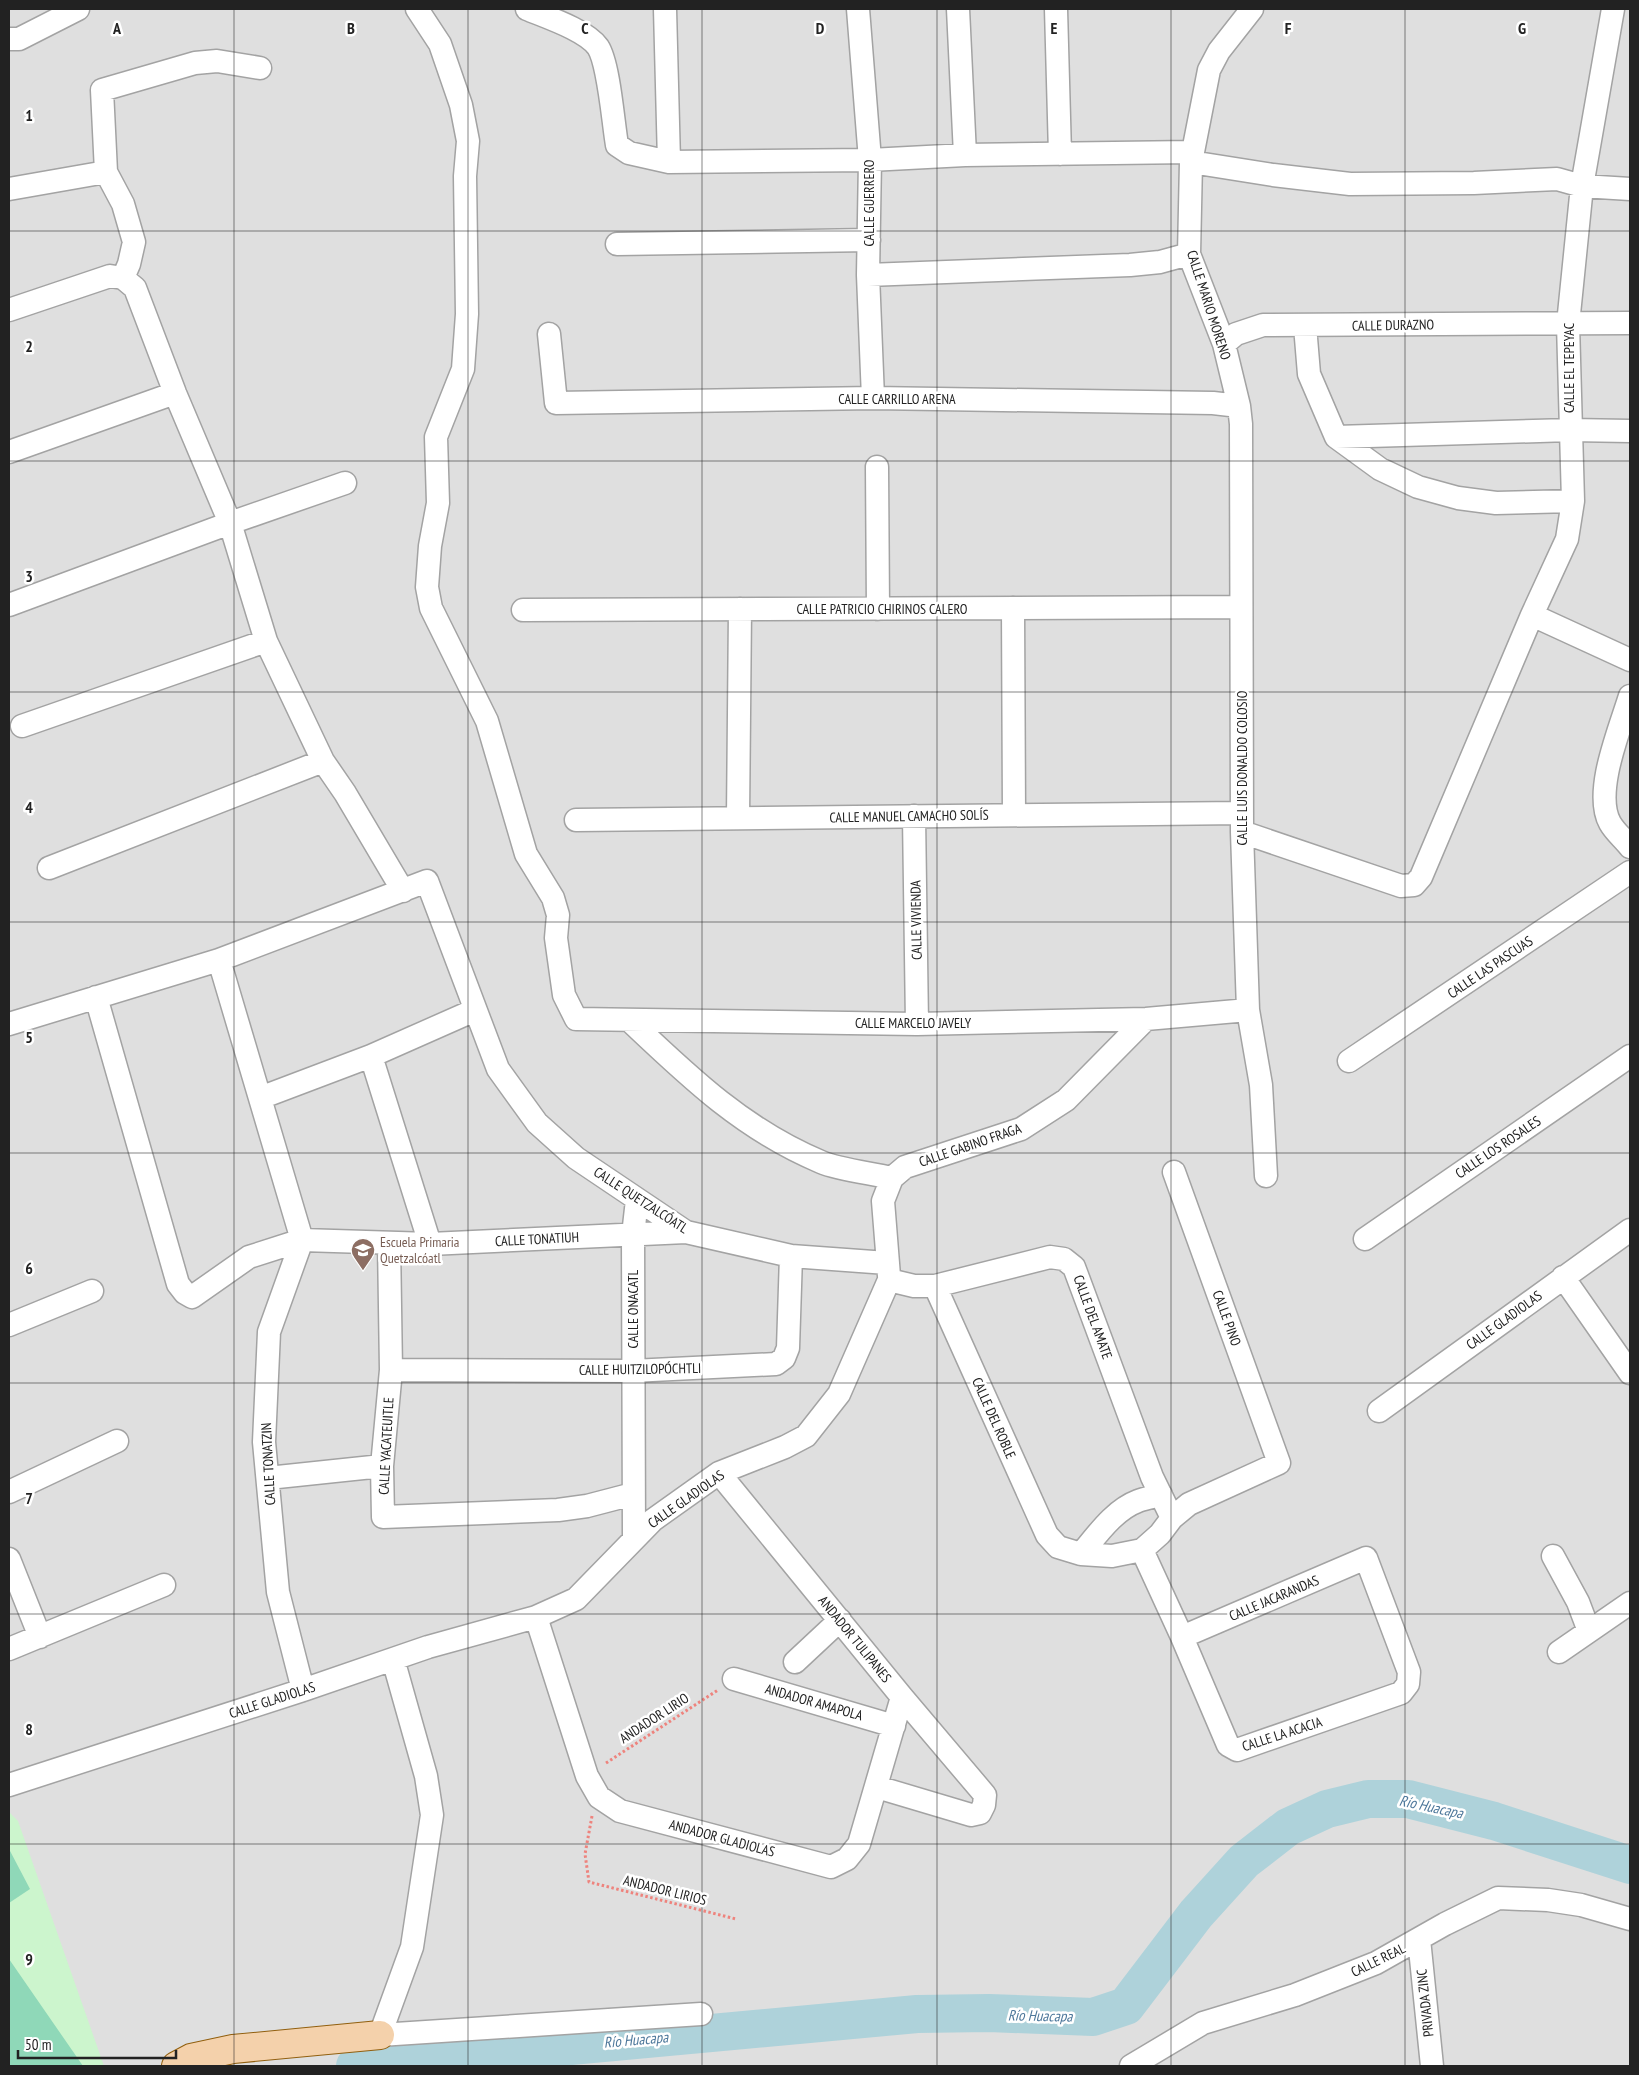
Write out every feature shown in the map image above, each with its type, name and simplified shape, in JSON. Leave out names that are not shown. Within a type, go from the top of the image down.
[{"type":"main road","points":[[176,2066],[191,2058],[233,2049],[380,2036]]},
{"type":"street","points":[[9,40],[19,39],[78,9]]},
{"type":"street","name":"CALLE MARCELO JAVELY","points":[[417,9],[440,44],[460,105],[468,141],[465,176],[467,314],[463,369],[436,437],[439,467],[438,503],[430,546],[427,586],[431,608],[471,685],[486,721],[526,854],[553,898],[558,915],[556,938],[564,995],[576,1019],[917,1024],[1146,1019],[1248,1010]]},
{"type":"street","points":[[527,9],[582,34],[597,46],[604,60],[617,145],[629,153],[669,162],[870,160],[965,155],[1060,154],[1191,157],[1273,175],[1350,184],[1474,183],[1557,179],[1582,186],[1630,189]]},
{"type":"street","points":[[665,9],[669,162]]},
{"type":"street","name":"CALLE GUERRERO","points":[[858,9],[870,160],[868,275],[873,398]]},
{"type":"street","points":[[958,9],[965,155]]},
{"type":"street","points":[[1056,9],[1060,154]]},
{"type":"street","name":"CALLE MARIO MORENO","points":[[1239,406],[1224,344],[1189,254],[1191,157],[1209,70],[1219,52],[1252,9]]},
{"type":"street","name":"CALLE EL TEPEYAC","points":[[1242,822],[1401,886],[1414,885],[1421,876],[1532,615],[1567,539],[1574,501],[1570,430],[1568,324],[1582,186],[1614,9]]},
{"type":"street","points":[[123,278],[130,264],[134,242],[123,204],[106,172],[102,90],[195,63],[217,61],[260,68]]},
{"type":"street","points":[[9,189],[106,172]]},
{"type":"street","points":[[617,244],[868,240]]},
{"type":"street","points":[[868,275],[1130,265],[1160,262],[1189,254]]},
{"type":"street","points":[[9,310],[110,276],[123,278],[135,288],[175,393],[230,523],[266,641],[323,761],[345,792],[402,891],[219,960],[9,1024]]},
{"type":"street","name":"CALLE DURAZNO","points":[[1224,344],[1236,334],[1263,325],[1630,323]]},
{"type":"street","points":[[1305,326],[1310,374],[1336,437],[1380,469],[1418,487],[1458,498],[1496,503],[1574,501]]},
{"type":"street","name":"CALLE CARRILLO ARENA","points":[[550,334],[556,403],[873,398],[1212,403],[1239,406]]},
{"type":"street","points":[[9,452],[175,393]]},
{"type":"street","name":"CALLE LUIS DONALDO COLOSIO","points":[[1239,406],[1241,424],[1242,822],[1248,1010],[1261,1085],[1266,1176]]},
{"type":"street","points":[[1336,437],[1570,430],[1630,431]]},
{"type":"street","points":[[877,467],[878,609]]},
{"type":"street","points":[[9,606],[230,523],[345,483]]},
{"type":"street","name":"CALLE PATRICIO CHIRINOS CALERO","points":[[523,610],[1241,607]]},
{"type":"street","points":[[1013,608],[1014,815]]},
{"type":"street","points":[[738,818],[740,609]]},
{"type":"street","points":[[1532,615],[1630,660]]},
{"type":"street","points":[[22,726],[266,641]]},
{"type":"street","points":[[1630,696],[1605,780],[1604,804],[1610,823],[1630,847]]},
{"type":"street","points":[[49,868],[323,761]]},
{"type":"street","name":"CALLE MANUEL CAMACHO SOLÍS","points":[[576,820],[1014,815],[1242,822]]},
{"type":"street","name":"CALLE VIVIENDA","points":[[914,816],[917,1024]]},
{"type":"street","name":"CALLE LAS PASCUAS","points":[[1349,1061],[1630,872]]},
{"type":"street","name":"CALLE QUETZALCÓATL","points":[[402,891],[427,882],[498,1069],[537,1123],[576,1158],[686,1232],[792,1256],[888,1272]]},
{"type":"street","points":[[219,960],[302,1240]]},
{"type":"street","name":"CALLE TONATIUH","points":[[96,997],[178,1284],[184,1294],[192,1296],[249,1257],[302,1240],[430,1244],[686,1232]]},
{"type":"street","points":[[260,1098],[371,1056],[475,1010]]},
{"type":"street","name":"CALLE GABINO FRAGA","points":[[892,1178],[905,1167],[1021,1129],[1066,1100],[1146,1019]]},
{"type":"street","points":[[629,1020],[697,1085],[759,1131],[822,1163],[892,1178],[883,1201],[888,1272]]},
{"type":"street","points":[[371,1056],[430,1244]]},
{"type":"street","name":"CALLE LOS ROSALES","points":[[1365,1239],[1630,1056]]},
{"type":"street","name":"CALLE PINO","points":[[1172,1518],[1189,1504],[1279,1463],[1174,1172]]},
{"type":"street","name":"CALLE ONACATL","points":[[634,1538],[633,1235],[637,1200]]},
{"type":"street","name":"CALLE GLADIOLAS","points":[[1379,1411],[1630,1230]]},
{"type":"street","name":"CALLE TONATZIN","points":[[302,1240],[269,1332],[264,1442],[278,1592],[304,1690]]},
{"type":"street","name":"CALLE YACATEUITLE","points":[[389,1243],[391,1370],[382,1466],[383,1517],[558,1510],[587,1506],[633,1494]]},
{"type":"street","name":"CALLE HUITZILOPÓCHTLI","points":[[391,1370],[632,1371],[776,1364],[784,1358],[788,1348],[792,1256]]},
{"type":"street","name":"CALLE DEL AMATE","points":[[888,1272],[914,1286],[935,1286],[1050,1257],[1064,1259],[1074,1267],[1152,1477],[1172,1518]]},
{"type":"street","name":"CALLE GLADIOLAS","points":[[9,1785],[304,1690],[428,1647],[536,1617],[576,1599],[652,1520],[720,1473],[785,1448],[806,1436],[839,1394],[888,1272]]},
{"type":"street","points":[[1563,1277],[1630,1373]]},
{"type":"street","name":"CALLE DEL ROBLE","points":[[935,1286],[1046,1535],[1058,1547],[1081,1554]]},
{"type":"street","points":[[9,1325],[92,1291]]},
{"type":"street","points":[[9,1492],[117,1441]]},
{"type":"street","points":[[268,1478],[382,1466]]},
{"type":"street","name":"ANDADOR TULIPANES","points":[[720,1473],[902,1697],[985,1795],[984,1805],[980,1813],[971,1815],[877,1787]]},
{"type":"street","points":[[1081,1554],[1122,1511],[1137,1501],[1160,1495]]},
{"type":"street","points":[[1081,1554],[1112,1556],[1142,1550],[1160,1534],[1172,1518]]},
{"type":"street","name":"CALLE LA ACACIA","points":[[1142,1550],[1228,1745],[1237,1750],[1245,1749],[1400,1693],[1408,1684],[1409,1672],[1366,1558]]},
{"type":"street","points":[[1553,1556],[1578,1602],[1589,1631]]},
{"type":"street","name":"CALLE JACARANDAS","points":[[1182,1638],[1366,1558]]},
{"type":"street","points":[[9,1559],[40,1637]]},
{"type":"street","points":[[9,1649],[164,1585]]},
{"type":"street","points":[[1559,1652],[1630,1603]]},
{"type":"street","points":[[536,1617],[587,1776],[599,1797]]},
{"type":"street","points":[[795,1662],[840,1620]]},
{"type":"street","points":[[393,1659],[426,1776],[432,1815],[412,1947],[380,2036],[701,2014]]},
{"type":"street","name":"ANDADOR AMAPOLA","points":[[734,1678],[894,1726]]},
{"type":"street","points":[[877,1787],[902,1697]]},
{"type":"street","name":"ANDADOR GLADIOLAS","points":[[599,1797],[620,1811],[831,1866],[847,1859],[859,1844],[877,1787]]},
{"type":"street","name":"CALLE REAL","points":[[1131,2066],[1203,2023],[1296,1996],[1376,1963],[1445,1924],[1498,1898],[1548,1900],[1582,1905],[1630,1919]]},
{"type":"street","name":"PRIVADA ZINC","points":[[1419,1939],[1432,2066]]},
{"type":"path","name":"ANDADOR LIRIO","points":[[587,1776],[734,1678]]},
{"type":"path","name":"ANDADOR LIRIOS","points":[[599,1797],[589,1824],[584,1854],[588,1882],[736,1919]]},
{"type":"shaded area","points":[[9,9],[1630,9],[1630,2066],[9,2066]]},
{"type":"green space","points":[[9,1812],[18,1821],[104,2066],[9,2066]]},
{"type":"green space","points":[[9,1849],[30,1889],[9,1903]]},
{"type":"green space","points":[[9,1959],[83,2066],[9,2066]]},
{"type":"waterway","name":"Río Huacapa","points":[[355,2066],[917,2014],[989,2013],[1093,2017],[1126,2006],[1196,1914],[1244,1861],[1288,1827],[1327,1809],[1368,1799],[1408,1799],[1494,1821],[1630,1865]]},
{"type":"place","name":"Escuela Primaria Quetzalcóatl","points":[[363,1271]]}]
